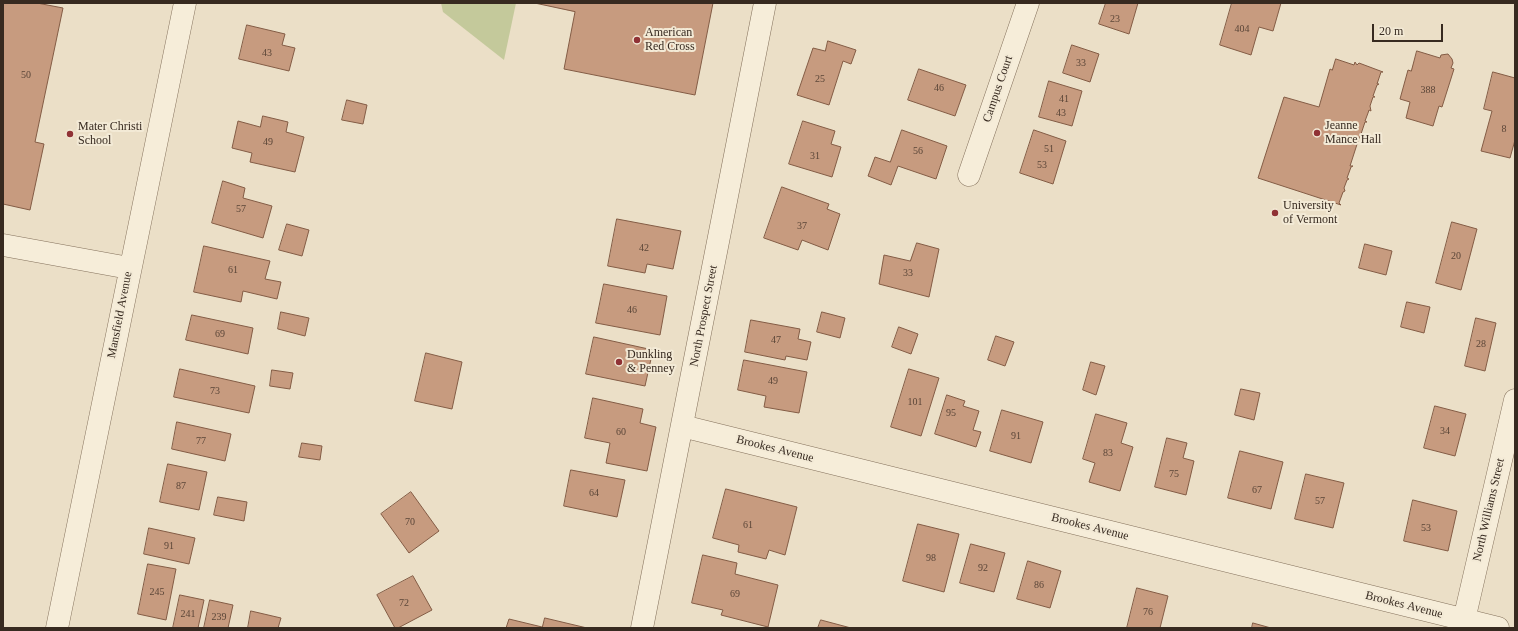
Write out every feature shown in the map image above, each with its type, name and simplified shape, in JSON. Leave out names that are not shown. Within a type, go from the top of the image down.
[{"type":"street","name":"Mansfield Avenue","points":[[57,628],[129,268],[185,3]]},
{"type":"street","name":"North Prospect Street","points":[[642,628],[765,3]]},
{"type":"street","name":"Campus Court","points":[[969,175],[1028,3]]},
{"type":"street","points":[[3,245],[129,268]]},
{"type":"street","name":"North Williams Street","points":[[1464,620],[1515,400]]},
{"type":"street","name":"Brookes Avenue","points":[[682,426],[1498,628]]},
{"type":"green space","points":[[441,3],[516,3],[504,60],[443,12]]},
{"type":"building","points":[[3,3],[37,3],[63,8],[35,142],[44,144],[30,210],[3,204]]},
{"type":"building","name":"American Red Cross","points":[[535,3],[713,3],[695,95],[564,69],[575,12]]},
{"type":"building","points":[[1106,3],[1138,3],[1129,34],[1099,24]]},
{"type":"building","points":[[1232,3],[1281,3],[1273,31],[1259,27],[1251,55],[1220,45]]},
{"type":"building","points":[[247,25],[285,34],[282,45],[295,48],[289,71],[239,59]]},
{"type":"building","points":[[828,41],[856,50],[851,64],[843,61],[829,105],[797,95],[813,48],[825,51]]},
{"type":"building","points":[[1072,45],[1099,54],[1090,82],[1063,73]]},
{"type":"building","points":[[1417,51],[1440,58],[1441,55],[1448,54],[1453,63],[1451,68],[1454,69],[1442,107],[1439,106],[1433,126],[1406,118],[1410,102],[1400,99],[1408,70],[1411,71]]},
{"type":"building","name":"Jeanne Mance Hall","points":[[1336,59],[1354,65],[1355,62],[1357,65],[1359,63],[1383,72],[1381,72],[1377,84],[1379,84],[1377,85],[1373,96],[1375,97],[1373,97],[1370,106],[1371,111],[1369,110],[1365,121],[1367,122],[1365,122],[1361,134],[1363,136],[1360,135],[1350,166],[1353,166],[1351,167],[1347,178],[1349,179],[1347,180],[1344,188],[1345,191],[1343,192],[1339,203],[1341,205],[1258,178],[1284,97],[1319,107],[1330,69],[1332,70]]},
{"type":"building","points":[[919,69],[966,85],[955,116],[908,100]]},
{"type":"building","points":[[1493,72],[1515,78],[1515,140],[1510,158],[1481,151],[1492,111],[1484,109]]},
{"type":"building","points":[[1049,81],[1082,91],[1072,126],[1039,117]]},
{"type":"building","points":[[347,100],[367,105],[363,124],[342,120]]},
{"type":"building","points":[[263,116],[288,122],[286,132],[304,137],[295,172],[250,162],[252,153],[232,148],[238,121],[260,127]]},
{"type":"building","points":[[803,121],[835,131],[831,144],[841,147],[832,177],[789,164]]},
{"type":"building","points":[[902,130],[947,146],[936,179],[898,166],[891,185],[868,176],[875,157],[890,162]]},
{"type":"building","points":[[1034,130],[1066,141],[1053,184],[1020,173]]},
{"type":"building","points":[[223,181],[245,188],[243,198],[272,206],[263,238],[212,223]]},
{"type":"building","points":[[782,187],[829,204],[827,209],[840,214],[828,250],[802,240],[798,250],[764,238]]},
{"type":"building","points":[[617,219],[681,231],[673,269],[647,264],[645,273],[608,266]]},
{"type":"building","points":[[1452,222],[1477,229],[1461,290],[1436,283]]},
{"type":"building","points":[[287,224],[309,230],[302,256],[279,250]]},
{"type":"building","points":[[917,243],[939,249],[929,297],[879,284],[884,255],[910,261]]},
{"type":"building","points":[[1365,244],[1392,251],[1386,275],[1359,268]]},
{"type":"building","points":[[204,246],[270,261],[265,279],[281,282],[277,299],[243,291],[241,302],[194,292]]},
{"type":"building","points":[[604,284],[667,296],[660,335],[596,323]]},
{"type":"building","points":[[1407,302],[1430,307],[1424,333],[1401,327]]},
{"type":"building","points":[[281,312],[309,318],[305,336],[278,329]]},
{"type":"building","points":[[822,312],[845,318],[840,338],[817,332]]},
{"type":"building","points":[[192,315],[253,328],[248,354],[186,340]]},
{"type":"building","points":[[1476,318],[1496,323],[1485,371],[1465,366]]},
{"type":"building","points":[[751,320],[800,329],[798,339],[811,342],[807,360],[786,356],[785,360],[745,352]]},
{"type":"building","points":[[899,327],[918,334],[911,354],[892,347]]},
{"type":"building","points":[[996,336],[1014,342],[1005,366],[988,360]]},
{"type":"building","name":"Dunkling & Penney","points":[[594,337],[653,350],[645,386],[586,374]]},
{"type":"building","points":[[426,353],[462,362],[452,409],[415,401]]},
{"type":"building","points":[[744,360],[807,372],[799,413],[764,407],[766,396],[738,390]]},
{"type":"building","points":[[1091,362],[1105,366],[1096,395],[1083,390]]},
{"type":"building","points":[[180,369],[255,386],[249,413],[174,397]]},
{"type":"building","points":[[909,369],[939,378],[921,436],[891,427]]},
{"type":"building","points":[[272,370],[293,373],[290,389],[270,386]]},
{"type":"building","points":[[1241,389],[1260,393],[1254,420],[1235,415]]},
{"type":"building","points":[[947,395],[965,401],[963,406],[979,411],[973,430],[981,432],[976,447],[935,434]]},
{"type":"building","points":[[593,398],[643,409],[640,423],[656,427],[647,471],[606,463],[610,443],[585,438]]},
{"type":"building","points":[[1435,406],[1466,414],[1455,456],[1424,448]]},
{"type":"building","points":[[1002,410],[1043,422],[1031,463],[990,451]]},
{"type":"building","points":[[1096,414],[1127,423],[1121,443],[1133,447],[1120,491],[1089,482],[1095,463],[1083,459]]},
{"type":"building","points":[[177,422],[231,434],[225,461],[172,449]]},
{"type":"building","points":[[1167,438],[1187,443],[1183,458],[1194,461],[1186,495],[1155,487]]},
{"type":"building","points":[[302,443],[322,446],[320,460],[299,457]]},
{"type":"building","points":[[1240,451],[1283,462],[1271,509],[1228,498]]},
{"type":"building","points":[[168,464],[207,472],[199,510],[160,502]]},
{"type":"building","points":[[571,470],[625,480],[617,517],[564,506]]},
{"type":"building","points":[[1306,474],[1344,483],[1333,528],[1295,519]]},
{"type":"building","points":[[726,489],[797,507],[785,555],[769,550],[766,559],[738,552],[739,545],[713,538]]},
{"type":"building","points":[[411,492],[439,531],[409,553],[381,514]]},
{"type":"building","points":[[218,497],[247,502],[244,521],[214,515]]},
{"type":"building","points":[[1413,500],[1457,511],[1448,551],[1404,541]]},
{"type":"building","points":[[918,524],[959,534],[944,592],[903,581]]},
{"type":"building","points":[[149,528],[195,538],[189,564],[144,554]]},
{"type":"building","points":[[971,544],[1005,553],[994,592],[960,583]]},
{"type":"building","points":[[703,555],[737,563],[735,574],[778,585],[768,627],[721,615],[723,610],[692,603]]},
{"type":"building","points":[[1028,561],[1061,571],[1050,608],[1017,599]]},
{"type":"building","points":[[148,564],[176,569],[166,620],[138,614]]},
{"type":"building","points":[[413,576],[432,610],[398,628],[395,628],[377,595]]},
{"type":"building","points":[[1137,588],[1168,596],[1160,628],[1127,628]]},
{"type":"building","points":[[180,595],[204,600],[198,628],[173,628]]},
{"type":"building","points":[[210,600],[233,605],[228,628],[204,628]]},
{"type":"building","points":[[251,611],[281,618],[278,628],[248,628]]},
{"type":"building","points":[[545,618],[587,628],[506,628],[509,619],[542,627]]},
{"type":"building","points":[[821,620],[851,628],[818,628]]},
{"type":"building","points":[[1253,623],[1271,628],[1252,628]]},
{"type":"place","name":"American Red Cross","points":[[637,40]]},
{"type":"place","name":"Jeanne Mance Hall","points":[[1317,133]]},
{"type":"place","name":"Mater Christi School","points":[[70,134]]},
{"type":"place","name":"University of Vermont","points":[[1275,213]]},
{"type":"place","name":"Dunkling & Penney","points":[[619,362]]}]
